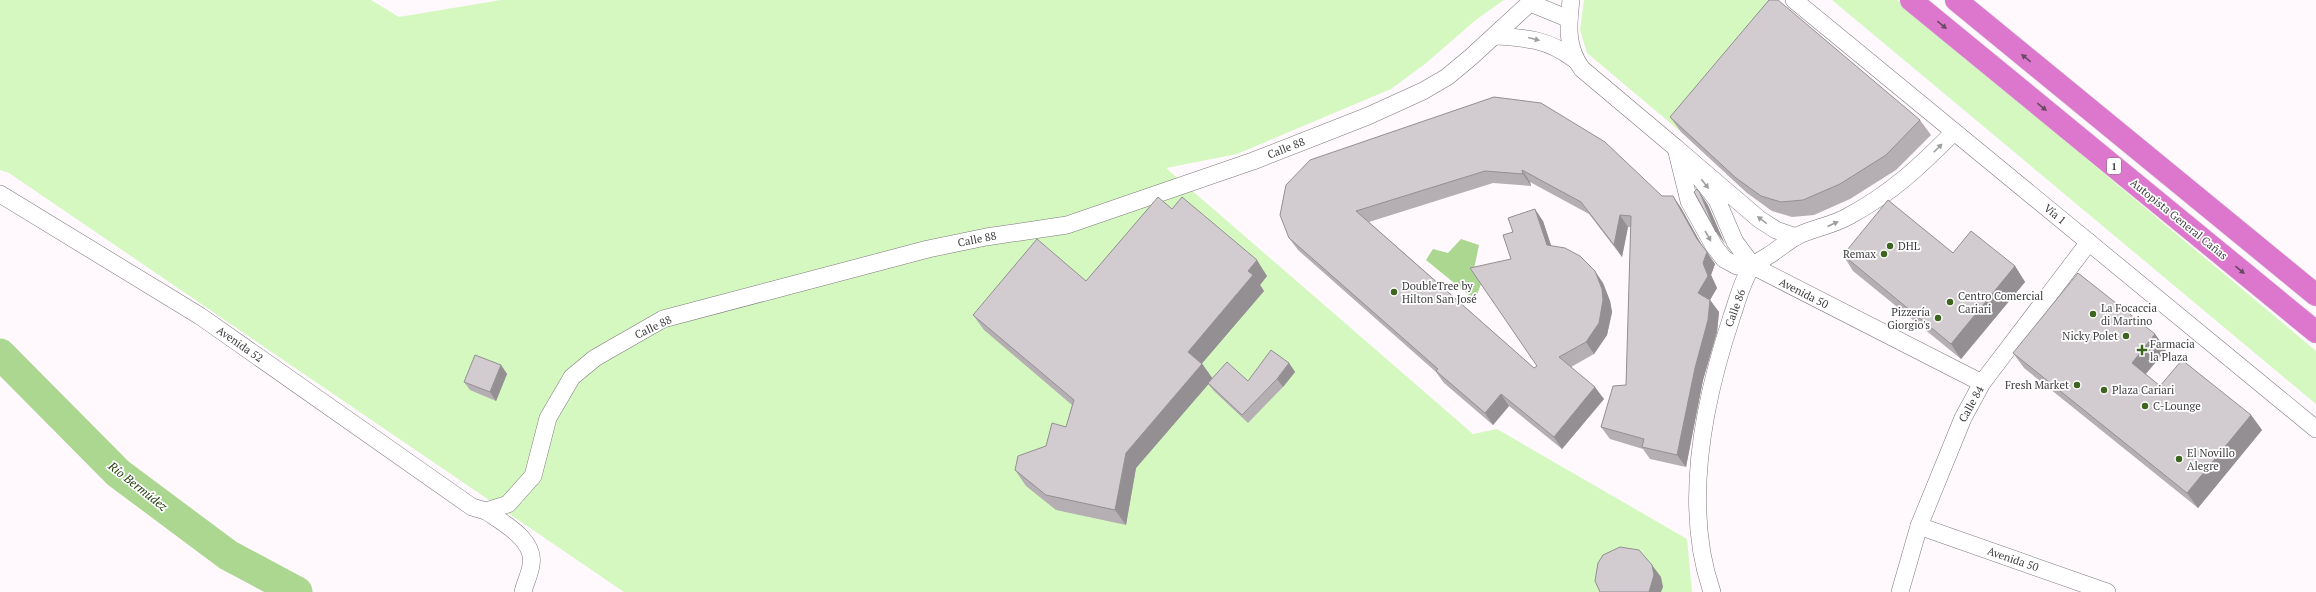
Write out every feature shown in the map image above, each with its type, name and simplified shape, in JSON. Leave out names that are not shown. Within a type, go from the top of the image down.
[{"type":"highway","name":"Autopista General Cañas","points":[[1911,0],[2316,332]]},
{"type":"highway","points":[[1956,0],[2316,295]]},
{"type":"highway","points":[[2096,116],[2316,281]]},
{"type":"street","name":"Avenida 50","points":[[1571,0],[1569,42],[1574,59]]},
{"type":"street","name":"Vía 1","points":[[1794,0],[2316,429]]},
{"type":"street","points":[[1531,1],[1569,19]]},
{"type":"street","name":"Calle 88","points":[[479,509],[508,504],[533,476],[548,418],[572,378],[595,358],[664,320],[928,249],[986,237],[1068,225],[1253,161],[1368,116],[1423,91],[1447,77],[1495,36],[1531,1]]},
{"type":"street","name":"Avenida 50","points":[[1495,36],[1528,38],[1547,42],[1574,59],[1582,69],[1760,219],[1776,230],[1796,237]]},
{"type":"street","name":"Calle 86","points":[[1712,592],[1704,569],[1699,531],[1699,487],[1703,428],[1725,338],[1740,292],[1753,266],[1796,237],[1848,217],[1881,197],[1911,174],[1954,132]]},
{"type":"street","name":"Avenida 50","points":[[1676,148],[1717,200],[1735,242],[1753,266],[1982,383]]},
{"type":"street","points":[[1676,148],[1689,200],[1714,246],[1724,259],[1737,266],[1753,266]]},
{"type":"street","name":"Avenida 52","points":[[0,194],[200,316],[524,540],[530,553],[532,564],[523,592]]},
{"type":"street","name":"Calle 84","points":[[1900,592],[1919,526],[1963,418],[1982,383],[2089,242]]},
{"type":"street","name":"Avenida 50","points":[[1919,526],[2107,592]]},
{"type":"shaded area","points":[[0,0],[371,0],[399,17],[501,0],[1504,0],[1477,19],[1425,64],[1391,89],[1237,154],[1166,168],[1473,434],[1497,429],[1687,539],[1692,592],[624,592],[9,173],[0,170]]},
{"type":"shaded area","points":[[1584,0],[1771,0],[1784,11],[1681,132],[1587,53],[1580,30]]},
{"type":"shaded area","points":[[1832,0],[1897,0],[2316,351],[2316,404]]},
{"type":"shaded area","points":[[1461,239],[1479,245],[1474,269],[1481,284],[1475,300],[1426,260],[1433,249],[1448,253]]},
{"type":"building","points":[[1769,0],[1778,0],[1920,120],[1886,155],[1840,184],[1803,200],[1781,202],[1761,196],[1736,178],[1670,117]]},
{"type":"building","name":"DoubleTree by Hilton San José","points":[[1494,97],[1541,103],[1605,142],[1662,196],[1673,196],[1697,239],[1707,252],[1703,263],[1708,276],[1698,293],[1710,300],[1708,320],[1695,368],[1677,455],[1642,447],[1644,439],[1601,427],[1613,386],[1626,385],[1631,216],[1620,215],[1614,245],[1581,202],[1522,170],[1523,174],[1485,171],[1356,211],[1534,368],[1537,366],[1470,268],[1511,259],[1503,235],[1513,232],[1508,218],[1535,209],[1547,245],[1565,248],[1580,256],[1595,271],[1602,289],[1603,300],[1599,323],[1586,342],[1559,357],[1595,387],[1554,437],[1501,394],[1485,413],[1436,371],[1438,369],[1289,238],[1280,215],[1286,185],[1310,160]]},
{"type":"building","points":[[1697,189],[1700,193],[1716,232],[1694,192]]},
{"type":"building","points":[[1158,197],[1172,209],[1182,197],[1257,260],[1248,271],[1253,275],[1188,352],[1202,364],[1126,453],[1115,510],[1046,495],[1015,470],[1018,456],[1046,446],[1052,423],[1066,427],[1074,400],[973,315],[1037,239],[1086,281]]},
{"type":"building","name":"Centro Comercial Cariari","points":[[1888,200],[1953,253],[1971,231],[2015,266],[1951,344],[1843,255]]},
{"type":"building","name":"Plaza Cariari","points":[[2078,273],[2155,334],[2132,363],[2160,386],[2182,360],[2251,415],[2187,493],[2013,353]]},
{"type":"building","points":[[1271,350],[1289,363],[1277,379],[1242,415],[1208,383],[1227,362],[1248,381]]},
{"type":"building","points":[[475,355],[501,365],[490,392],[464,382]]},
{"type":"building","points":[[1620,547],[1639,550],[1652,565],[1654,575],[1649,592],[1600,592],[1595,581],[1598,563],[1603,555]]},
{"type":"waterway","name":"Río Bermúdez","points":[[0,354],[118,473],[228,555],[297,592]]},
{"type":"place","name":"DHL","points":[[1890,246]]},
{"type":"place","name":"Remax","points":[[1884,254]]},
{"type":"place","name":"DoubleTree by Hilton San José","points":[[1394,292]]},
{"type":"place","name":"Centro Comercial Cariari","points":[[1950,302]]},
{"type":"place","name":"La Focaccia di Martino","points":[[2093,314]]},
{"type":"place","name":"Pizzería Giorgio's","points":[[1938,318]]},
{"type":"place","name":"Nicky Polet","points":[[2126,336]]},
{"type":"place","name":"Farmacia la Plaza","points":[[2142,350]]},
{"type":"place","name":"Fresh Market","points":[[2077,385]]},
{"type":"place","name":"Plaza Cariari","points":[[2104,390]]},
{"type":"place","name":"C-Lounge","points":[[2145,406]]},
{"type":"place","name":"El Novillo Alegre","points":[[2179,459]]}]
